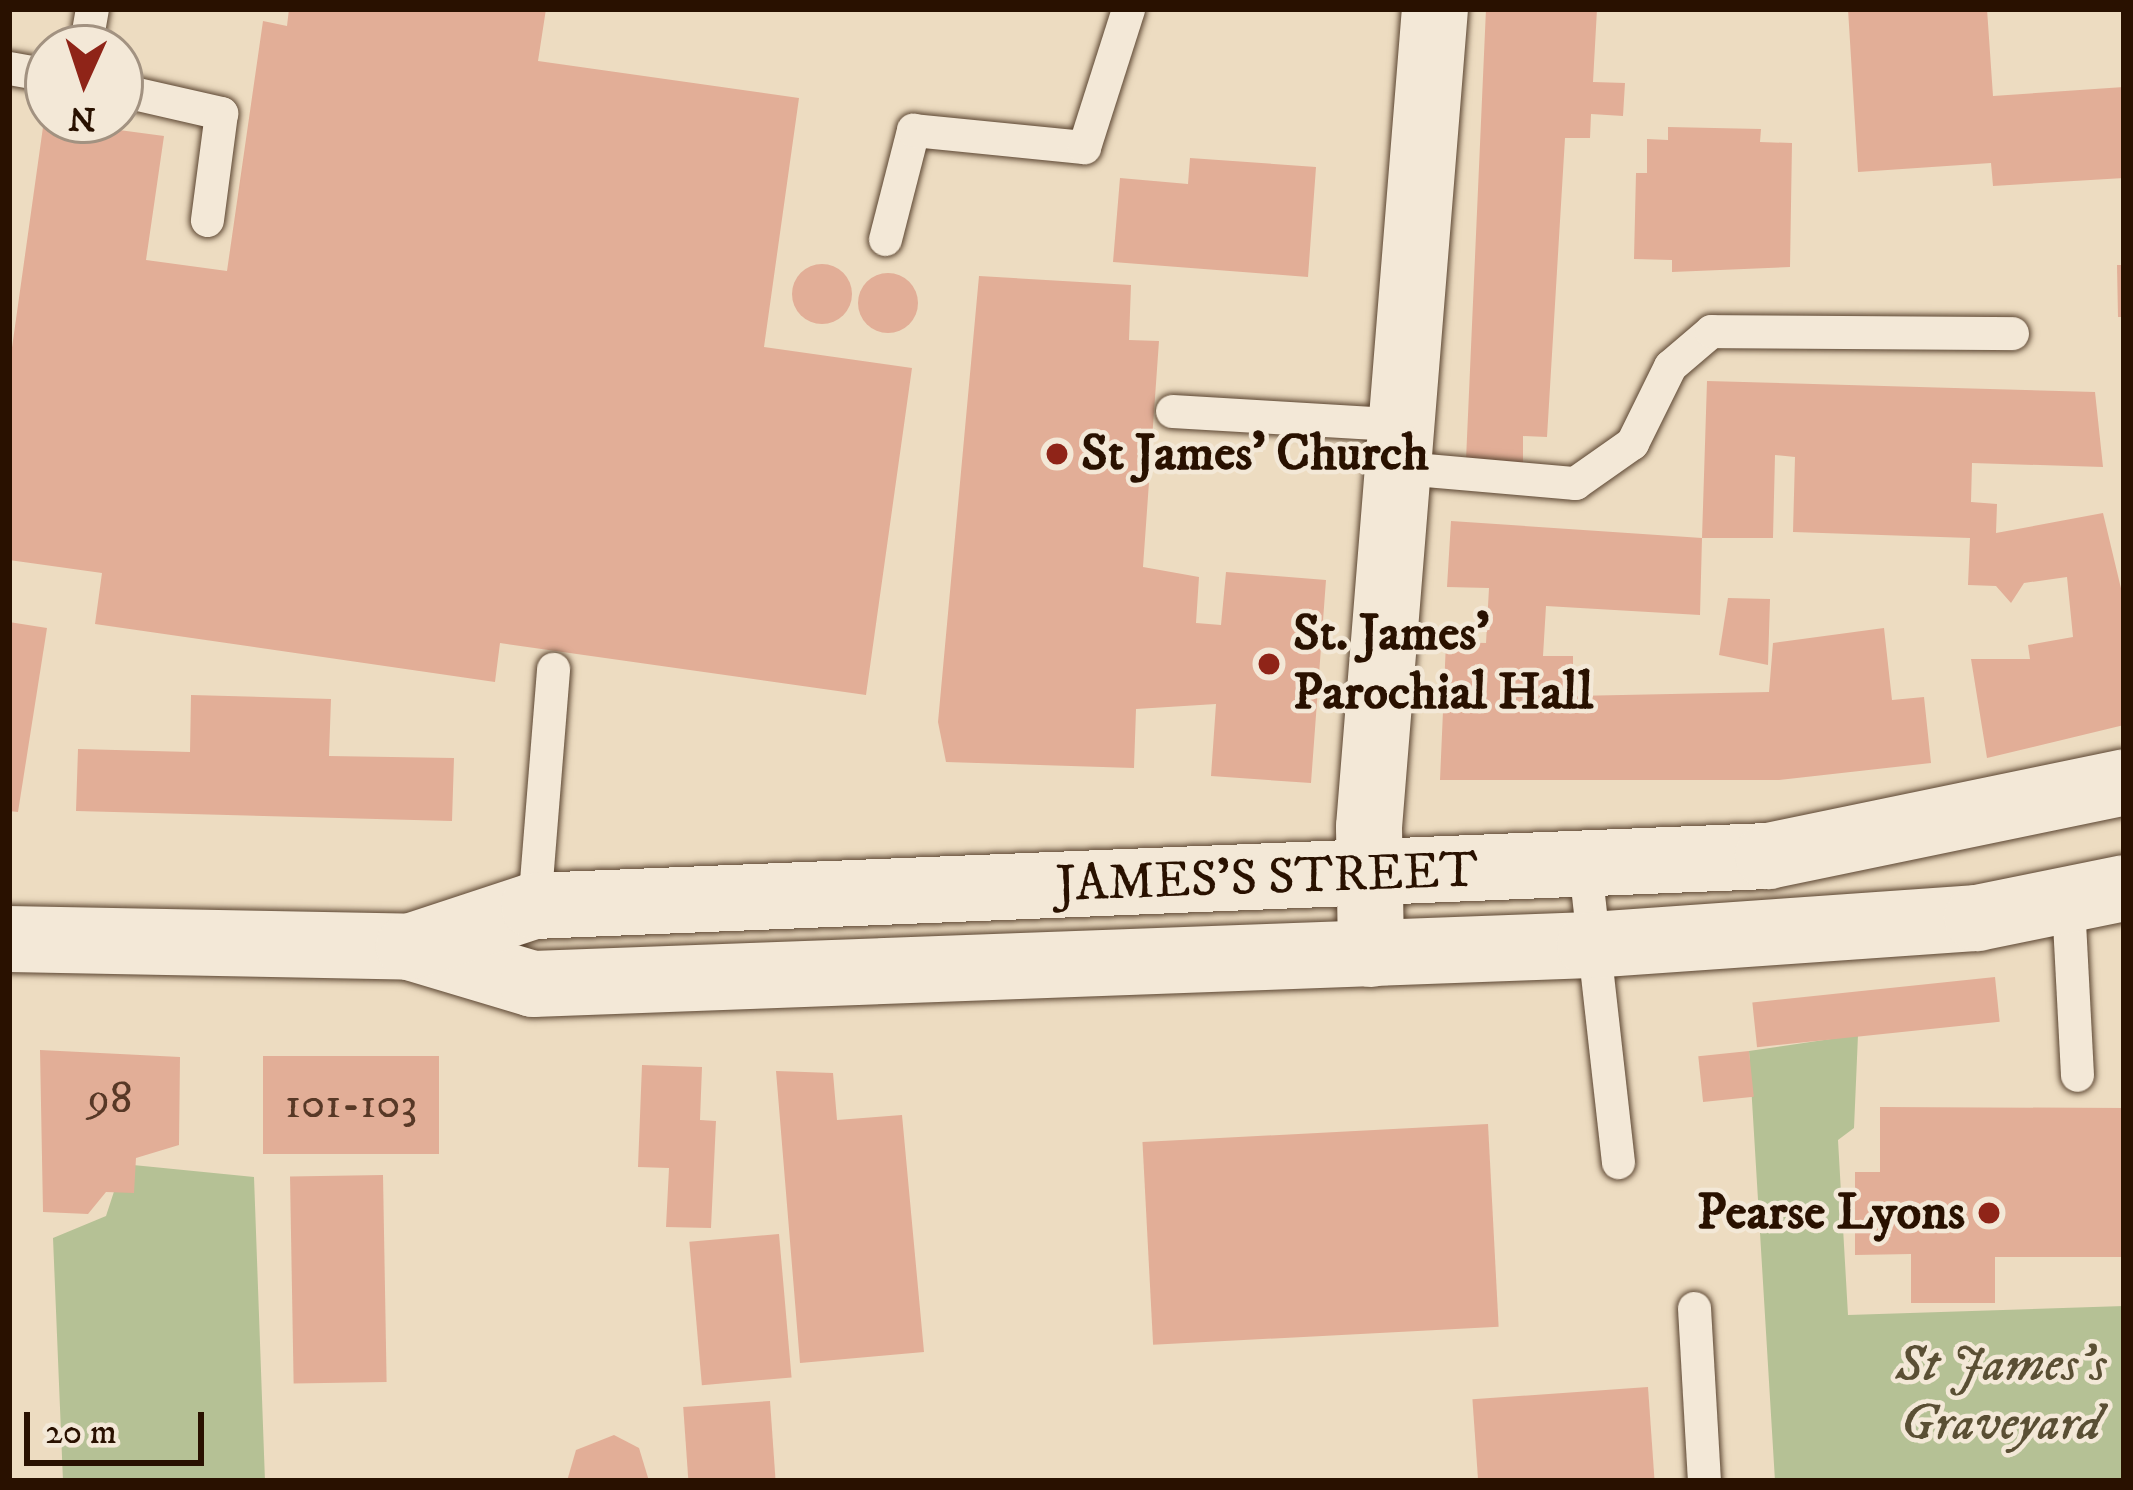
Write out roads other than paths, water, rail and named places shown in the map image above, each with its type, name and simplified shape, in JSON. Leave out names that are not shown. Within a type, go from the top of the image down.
[{"type":"main road","points":[[1371,954],[1368,873],[1436,9]]},
{"type":"main road","name":"JAMES'S STREET","points":[[409,947],[534,906],[1585,868],[1878,839],[2124,782]]},
{"type":"main road","name":"JAMES'S STREET","points":[[9,939],[409,947],[533,984],[1590,945],[2096,896]]},
{"type":"lane","points":[[885,239],[914,130],[1084,147],[1128,9]]},
{"type":"lane","points":[[144,96],[221,113],[207,220]]},
{"type":"lane","points":[[1172,411],[1404,447],[1575,483],[1632,443],[1670,366],[1712,331],[2012,333]]},
{"type":"lane","points":[[534,906],[553,668]]},
{"type":"lane","points":[[1585,868],[1590,945],[1618,1162]]},
{"type":"lane","points":[[2077,1075],[2096,896]]},
{"type":"lane","points":[[1694,1308],[1704,1481]]},
{"type":"place","name":"St James' Church","points":[[1057,454]]},
{"type":"place","name":"St. James' Parochial Hall","points":[[1269,664]]},
{"type":"place","name":"Pearse Lyons","points":[[1989,1213]]},
{"type":"park label","name":"St James's Graveyard","points":[[2001,1395]]}]
